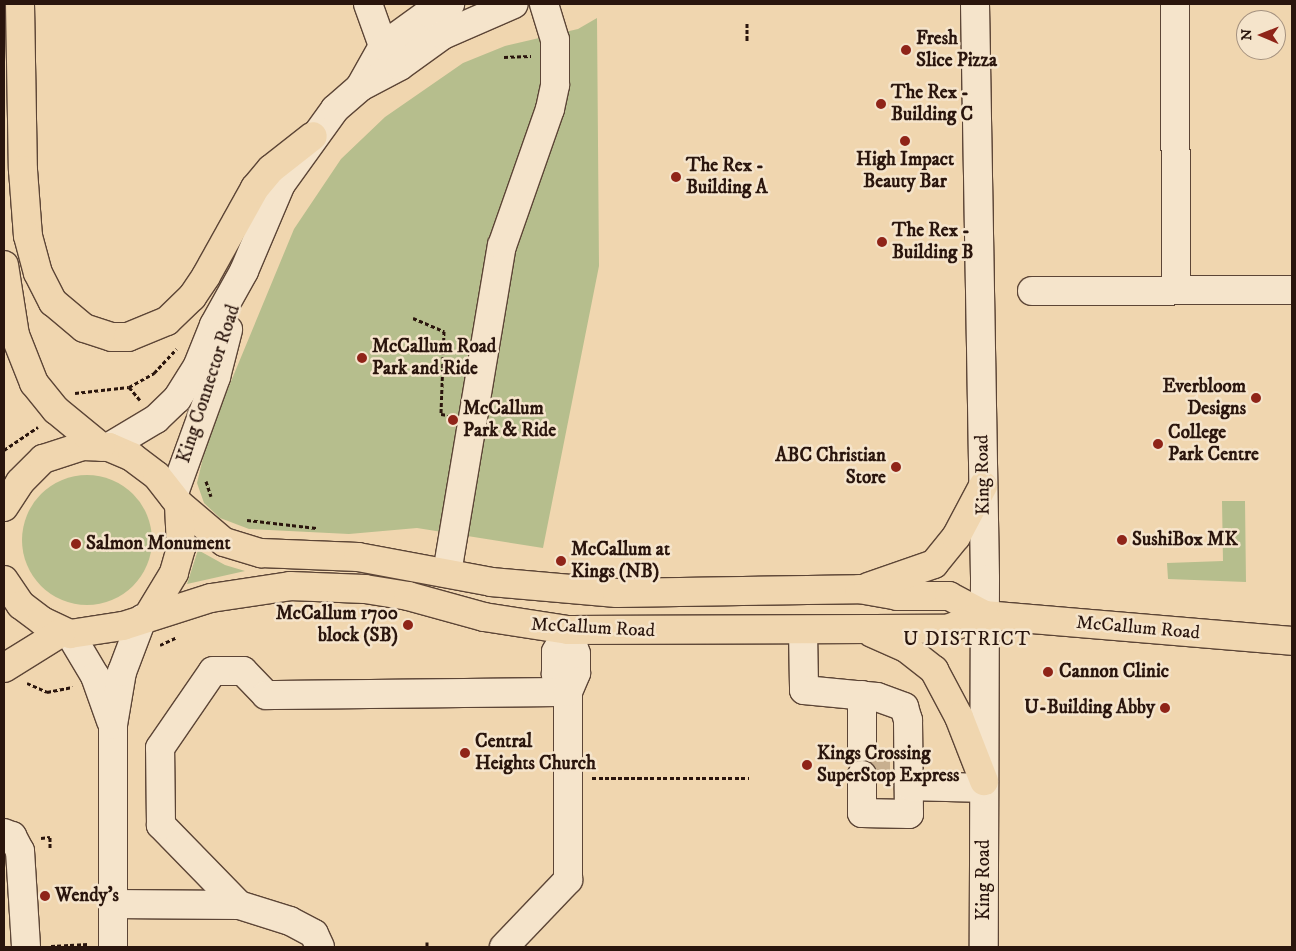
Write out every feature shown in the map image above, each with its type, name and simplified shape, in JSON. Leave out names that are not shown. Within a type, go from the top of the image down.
[{"type":"main road","points":[[4,117],[8,4]]},
{"type":"main road","points":[[20,4],[23,170],[28,236],[38,273],[53,302],[84,328],[112,337],[128,337],[167,321],[192,297],[206,276],[255,188],[271,169],[313,136]]},
{"type":"main road","points":[[4,265],[15,335],[34,383],[56,410],[105,447]]},
{"type":"main road","points":[[4,475],[43,459],[83,446],[105,447]]},
{"type":"main road","name":"McCallum Road","points":[[105,447],[132,457],[157,476],[176,500],[224,542],[261,553],[358,557],[531,587],[617,593],[859,590],[897,596],[949,596],[984,615],[1292,641]]},
{"type":"main road","points":[[4,507],[20,482],[43,459]]},
{"type":"main road","points":[[859,590],[902,578],[934,564],[956,537],[983,486]]},
{"type":"main road","points":[[145,618],[174,573],[181,548],[176,500]]},
{"type":"main road","points":[[4,583],[21,604],[66,633],[13,673]]},
{"type":"main road","name":"McCallum Road","points":[[66,633],[104,630],[247,590],[327,586],[408,596],[484,617],[568,630],[947,629],[984,615]]},
{"type":"main road","points":[[864,630],[906,648],[934,670],[959,717],[984,785]]},
{"type":"street","points":[[368,4],[383,46]]},
{"type":"street","name":"King Connector Road","points":[[360,87],[383,46],[429,13],[450,4]]},
{"type":"street","name":"King Connector Road","points":[[105,447],[156,419],[177,399],[198,364],[214,325],[244,271],[281,184],[313,136],[335,109],[360,87],[400,66],[443,35],[514,4]]},
{"type":"street","points":[[447,573],[502,246],[550,109],[555,85],[555,40],[544,4]]},
{"type":"street","name":"King Road","points":[[975,4],[983,486],[984,947]]},
{"type":"street","points":[[1175,4],[1176,290]]},
{"type":"street","name":"King Connector Road","points":[[176,500],[216,377],[244,271]]},
{"type":"street","points":[[1032,291],[1292,290]]},
{"type":"street","points":[[113,947],[112,725],[122,672],[145,618]]},
{"type":"street","points":[[504,947],[568,880],[568,692],[576,673],[576,654],[568,630]]},
{"type":"street","points":[[803,630],[804,690],[862,696],[904,707],[908,720],[906,771],[909,814],[862,813],[862,775]]},
{"type":"street","points":[[66,633],[95,676],[112,725]]},
{"type":"street","points":[[239,905],[161,825],[160,748],[213,671],[243,671],[266,695],[568,692]]},
{"type":"street","points":[[862,696],[862,747]]},
{"type":"street","points":[[906,771],[984,785]]},
{"type":"street","points":[[4,833],[12,836],[20,851],[26,947]]},
{"type":"street","points":[[112,904],[239,905],[290,921],[314,934],[320,947]]},
{"type":"path","points":[[747,23],[748,42]]},
{"type":"path","points":[[504,57],[537,56]]},
{"type":"path","points":[[413,318],[444,331],[441,414],[454,416]]},
{"type":"path","points":[[69,398],[74,393],[129,387],[154,373],[178,347]]},
{"type":"path","points":[[129,387],[145,406]]},
{"type":"path","points":[[4,450],[42,424]]},
{"type":"path","points":[[207,473],[208,490],[213,500]]},
{"type":"path","points":[[241,519],[325,528]]},
{"type":"path","points":[[152,651],[178,637]]},
{"type":"path","points":[[13,673],[28,684],[47,692],[75,686]]},
{"type":"path","points":[[568,778],[749,778]]},
{"type":"path","points":[[427,942],[427,947]]},
{"type":"green space","points":[[597,18],[599,266],[543,548],[417,528],[349,534],[249,529],[220,518],[204,503],[197,483],[208,437],[294,229],[341,159],[385,117],[463,63],[505,46],[578,29]]},
{"type":"green space","points":[[87,475],[100,476],[112,480],[133,494],[147,515],[151,527],[151,553],[147,565],[133,586],[112,600],[100,604],[87,605],[74,604],[62,600],[41,586],[27,565],[23,553],[22,540],[23,527],[27,515],[41,494],[62,480],[74,476]]},
{"type":"green space","points":[[1222,501],[1245,501],[1246,582],[1168,579],[1167,563],[1223,561]]},
{"type":"green space","points":[[198,550],[225,565],[245,571],[187,584]]},
{"type":"tunnel","points":[[862,763],[899,763]]},
{"type":"place","name":"Fresh Slice Pizza","points":[[906,50]]},
{"type":"place","name":"The Rex - Building C","points":[[881,104]]},
{"type":"place","name":"High Impact Beauty Bar","points":[[905,141]]},
{"type":"place","name":"The Rex - Building A","points":[[676,177]]},
{"type":"place","name":"The Rex - Building B","points":[[882,242]]},
{"type":"place","name":"McCallum Road Park and Ride","points":[[362,358]]},
{"type":"place","name":"Everbloom Designs","points":[[1256,398]]},
{"type":"place","name":"McCallum Park & Ride","points":[[453,420]]},
{"type":"place","name":"College Park Centre","points":[[1158,444]]},
{"type":"place","name":"ABC Christian Store","points":[[896,467]]},
{"type":"place","name":"SushiBox MK","points":[[1122,540]]},
{"type":"place","name":"Salmon Monument","points":[[76,544]]},
{"type":"place","name":"McCallum at Kings (NB)","points":[[561,561]]},
{"type":"place","name":"McCallum 1700 block (SB)","points":[[408,625]]},
{"type":"place","name":"Cannon Clinic","points":[[1048,672]]},
{"type":"place","name":"U-Building Abby","points":[[1165,708]]},
{"type":"place","name":"Central Heights Church","points":[[465,753]]},
{"type":"place","name":"Kings Crossing SuperStop Express","points":[[807,765]]},
{"type":"place","name":"Wendy's","points":[[45,896]]},
{"type":"district","name":"U DISTRICT","points":[[967,639]]}]
